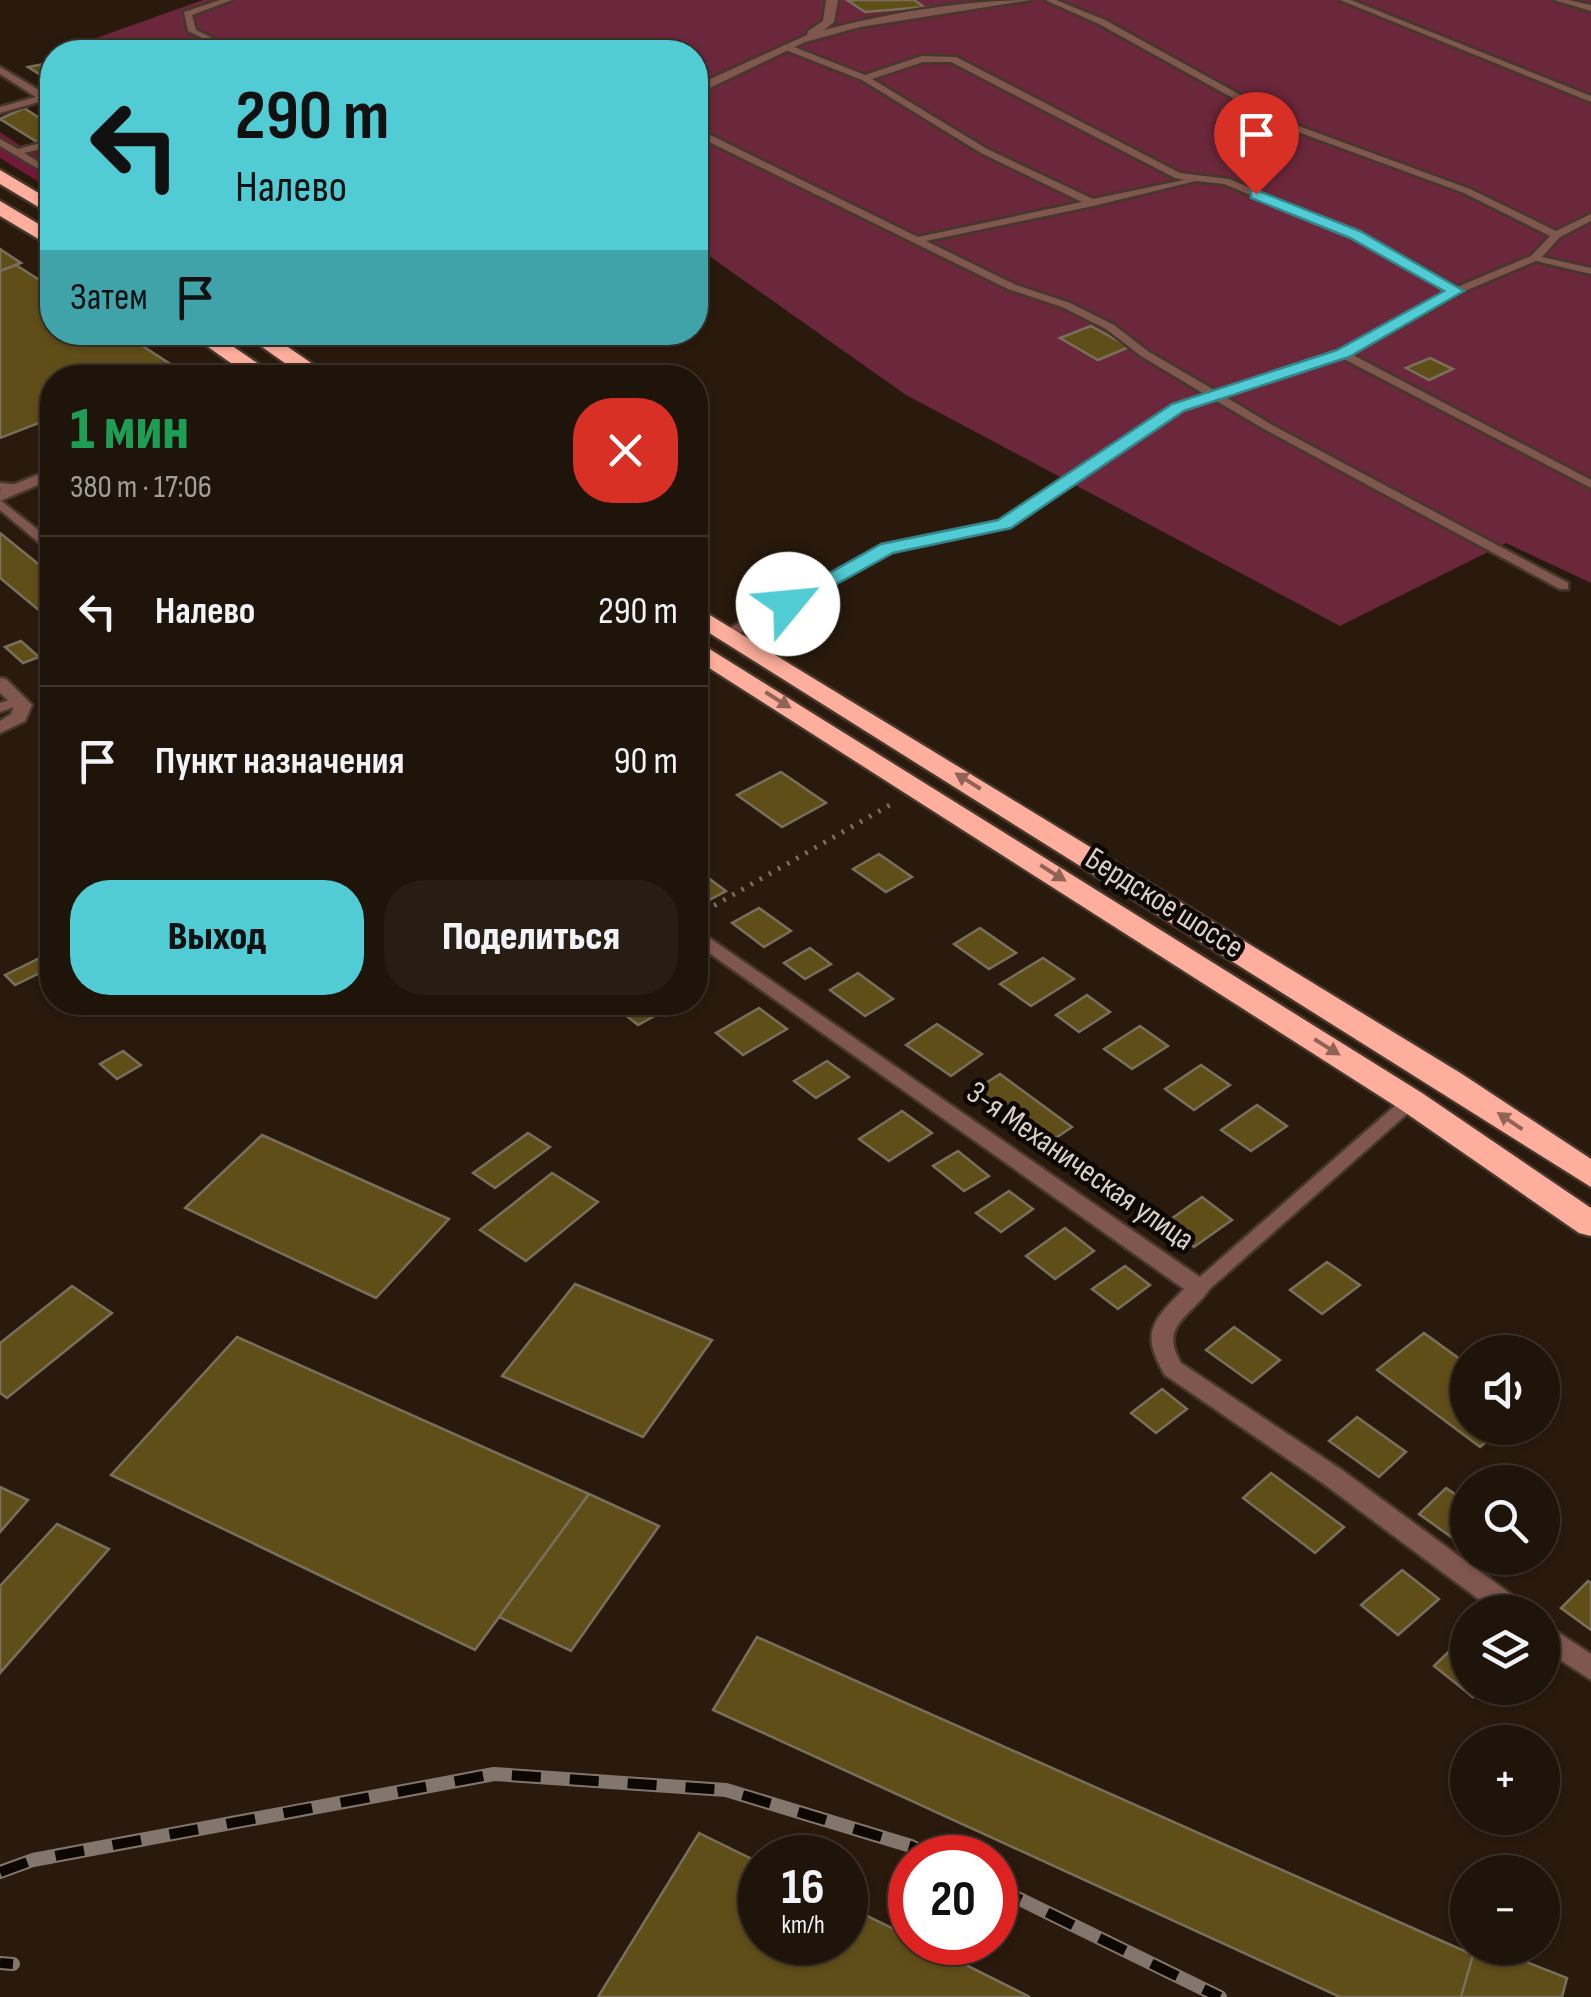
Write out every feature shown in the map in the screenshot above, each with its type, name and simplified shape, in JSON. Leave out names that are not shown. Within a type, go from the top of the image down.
[{"type":"highway","points":[[0,176],[40,201]]},
{"type":"highway","points":[[0,208],[40,233]]},
{"type":"highway","points":[[216,345],[248,365]]},
{"type":"highway","points":[[272,345],[304,365]]},
{"type":"highway","name":"Бердское шоссе","points":[[708,622],[1451,1082],[1591,1175]]},
{"type":"highway","name":"Бердское шоссе","points":[[708,656],[1411,1101],[1591,1224]]},
{"type":"street","points":[[708,85],[801,40],[828,22],[832,0]]},
{"type":"street","points":[[801,40],[859,24],[1025,0]]},
{"type":"street","points":[[0,496],[40,479]]},
{"type":"street","points":[[0,683],[23,704],[19,717],[0,728]]},
{"type":"street","name":"3-я Механическая улица","points":[[708,943],[1199,1288],[1160,1330],[1159,1349],[1173,1370],[1333,1477],[1492,1595]]},
{"type":"street","points":[[1560,1646],[1591,1669]]},
{"type":"lane","points":[[212,40],[192,30],[187,14],[228,0]]},
{"type":"lane","points":[[1049,0],[1102,22],[1290,126],[1466,190],[1556,235]]},
{"type":"lane","points":[[1344,0],[1591,99]]},
{"type":"lane","points":[[1558,0],[1591,8]]},
{"type":"lane","points":[[786,47],[865,78],[984,151],[1093,204]]},
{"type":"lane","points":[[865,78],[922,59],[953,59],[1178,176],[1226,182],[1355,234],[1456,291]]},
{"type":"lane","points":[[0,70],[40,95]]},
{"type":"lane","points":[[0,110],[40,102]]},
{"type":"lane","points":[[708,137],[916,240],[1110,327],[1216,396],[1564,586]]},
{"type":"lane","points":[[0,142],[40,166]]},
{"type":"lane","points":[[17,152],[40,146]]},
{"type":"lane","points":[[916,240],[1202,178]]},
{"type":"lane","points":[[728,634],[887,548],[1004,524],[1178,407],[1343,354],[1456,291],[1535,258],[1556,235],[1591,218]]},
{"type":"lane","points":[[1535,258],[1591,271]]},
{"type":"lane","points":[[1343,354],[1591,485]]},
{"type":"lane","points":[[0,486],[20,488]]},
{"type":"lane","points":[[0,504],[40,537]]},
{"type":"lane","points":[[0,708],[18,701]]},
{"type":"lane","points":[[1199,1288],[1411,1101]]},
{"type":"path","points":[[708,910],[919,788]]},
{"type":"shaded area","points":[[203,0],[1591,0],[1591,583],[1506,543],[1340,626],[906,395],[708,255],[708,40],[91,40]]},
{"type":"shaded area","points":[[0,132],[21,146],[40,144],[40,183],[0,158]]},
{"type":"building","points":[[847,0],[914,0],[924,7],[865,12]]},
{"type":"building","points":[[24,108],[40,118],[40,141],[37,142],[0,119]]},
{"type":"building","points":[[0,249],[21,263],[0,271]]},
{"type":"building","points":[[16,265],[40,280],[40,345],[141,345],[172,365],[40,365],[40,423],[0,438],[0,271]]},
{"type":"building","points":[[1091,326],[1129,347],[1098,360],[1060,338]]},
{"type":"building","points":[[1430,358],[1453,369],[1429,380],[1406,368]]},
{"type":"building","points":[[0,533],[40,565],[40,611],[0,578]]},
{"type":"building","points":[[21,641],[39,657],[23,663],[5,647]]},
{"type":"building","points":[[781,772],[826,803],[782,827],[737,795]]},
{"type":"building","points":[[879,854],[912,877],[886,892],[853,869]]},
{"type":"building","points":[[708,878],[726,891],[708,901]]},
{"type":"building","points":[[759,908],[791,931],[764,947],[732,923]]},
{"type":"building","points":[[980,928],[1016,953],[989,969],[954,944]]},
{"type":"building","points":[[810,948],[831,964],[805,979],[784,963]]},
{"type":"building","points":[[40,958],[40,973],[15,985],[5,975]]},
{"type":"building","points":[[1043,958],[1074,979],[1031,1006],[1000,984]]},
{"type":"building","points":[[858,973],[893,999],[865,1016],[830,990]]},
{"type":"building","points":[[1087,995],[1110,1012],[1079,1032],[1056,1015]]},
{"type":"building","points":[[759,1008],[787,1029],[743,1055],[716,1033]]},
{"type":"building","points":[[625,1015],[656,1015],[638,1025]]},
{"type":"building","points":[[937,1024],[982,1054],[951,1076],[906,1045]]},
{"type":"building","points":[[1140,1026],[1168,1046],[1132,1069],[1104,1049]]},
{"type":"building","points":[[123,1051],[141,1065],[117,1079],[100,1064]]},
{"type":"building","points":[[827,1061],[849,1077],[816,1098],[794,1081]]},
{"type":"building","points":[[1201,1065],[1230,1085],[1194,1110],[1165,1089]]},
{"type":"building","points":[[1000,1074],[1072,1127],[1044,1146],[972,1092]]},
{"type":"building","points":[[1257,1105],[1287,1126],[1251,1151],[1221,1130]]},
{"type":"building","points":[[902,1111],[932,1133],[889,1161],[859,1139]]},
{"type":"building","points":[[528,1133],[550,1147],[495,1188],[473,1173]]},
{"type":"building","points":[[262,1135],[449,1219],[376,1298],[185,1208]]},
{"type":"building","points":[[958,1151],[989,1176],[964,1191],[933,1166]]},
{"type":"building","points":[[552,1173],[598,1202],[526,1261],[480,1230]]},
{"type":"building","points":[[1009,1191],[1033,1209],[1001,1232],[976,1213]]},
{"type":"building","points":[[1202,1197],[1232,1220],[1194,1247],[1164,1224]]},
{"type":"building","points":[[1065,1228],[1094,1251],[1055,1279],[1026,1256]]},
{"type":"building","points":[[1327,1262],[1360,1285],[1322,1314],[1290,1290]]},
{"type":"building","points":[[1125,1266],[1150,1285],[1118,1309],[1092,1289]]},
{"type":"building","points":[[575,1284],[712,1340],[643,1437],[502,1376]]},
{"type":"building","points":[[72,1286],[112,1313],[7,1398],[0,1393],[0,1343]]},
{"type":"building","points":[[1234,1327],[1280,1360],[1252,1383],[1206,1350]]},
{"type":"building","points":[[1424,1333],[1450,1352],[1450,1425],[1377,1370]]},
{"type":"building","points":[[237,1337],[589,1494],[475,1650],[111,1475]]},
{"type":"building","points":[[1162,1389],[1187,1409],[1156,1433],[1131,1413]]},
{"type":"building","points":[[1357,1417],[1406,1452],[1379,1477],[1329,1441]]},
{"type":"building","points":[[1271,1473],[1344,1527],[1315,1553],[1243,1498]]},
{"type":"building","points":[[0,1487],[28,1500],[0,1532]]},
{"type":"building","points":[[1446,1488],[1450,1491],[1450,1536],[1419,1514]]},
{"type":"building","points":[[589,1494],[659,1526],[571,1651],[499,1617]]},
{"type":"building","points":[[57,1524],[109,1549],[0,1673],[0,1586]]},
{"type":"building","points":[[1402,1570],[1439,1599],[1398,1635],[1361,1605]]},
{"type":"building","points":[[1588,1581],[1591,1583],[1591,1630],[1561,1608]]},
{"type":"building","points":[[757,1637],[1450,1945],[1450,1965],[1475,1965],[1464,1997],[1340,1997],[1018,1850],[1018,1835],[986,1835],[713,1710]]},
{"type":"building","points":[[1450,1650],[1450,1679],[1434,1666]]},
{"type":"building","points":[[699,1833],[738,1852],[738,1965],[868,1965],[868,1916],[888,1926],[888,1965],[966,1965],[1030,1997],[598,1997]]},
{"type":"building","points":[[1470,1965],[1534,1965],[1567,1978],[1562,1997],[1461,1997]]},
{"type":"railway","points":[[0,1872],[33,1860],[494,1774],[726,1790],[888,1839]]},
{"type":"railway","points":[[1018,1898],[1220,1997]]},
{"type":"railway","points":[[0,1963],[13,1964]]},
{"type":"route","points":[[788,604],[887,548],[1004,524],[1178,407],[1343,354],[1456,291],[1355,234],[1256,194]]}]
